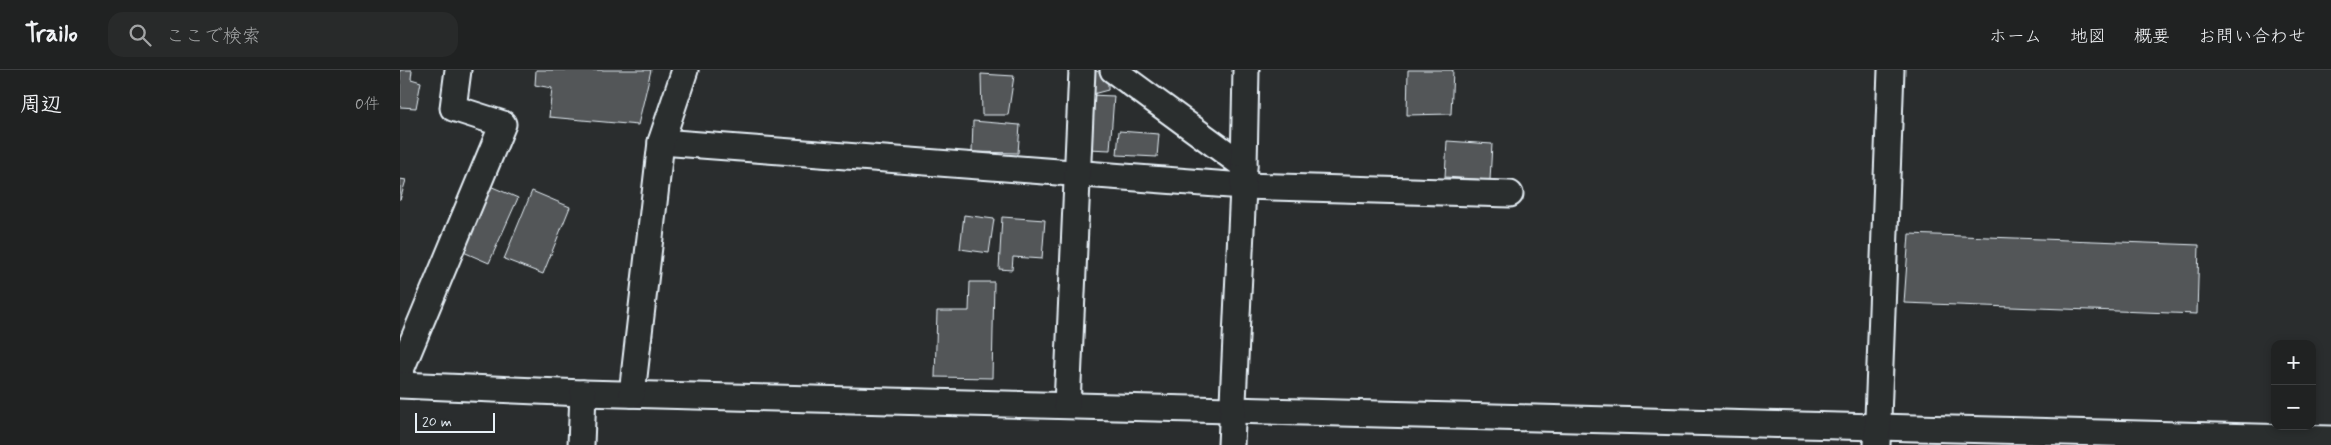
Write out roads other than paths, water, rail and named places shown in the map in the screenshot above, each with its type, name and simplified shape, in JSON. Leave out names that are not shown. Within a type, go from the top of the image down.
[{"type":"street","points":[[400,372],[503,124],[453,108],[458,70]]},
{"type":"street","points":[[632,394],[661,142],[685,70]]},
{"type":"street","points":[[1067,405],[1082,70]]},
{"type":"street","points":[[1113,70],[1244,176]]},
{"type":"street","points":[[1231,445],[1244,176],[1246,70]]},
{"type":"street","points":[[1878,435],[1890,70]]},
{"type":"street","points":[[661,142],[1078,174],[1244,176],[1510,194]]},
{"type":"street","points":[[400,385],[582,393],[1232,410],[1878,435],[2331,439]]},
{"type":"street","points":[[581,445],[582,393]]}]
